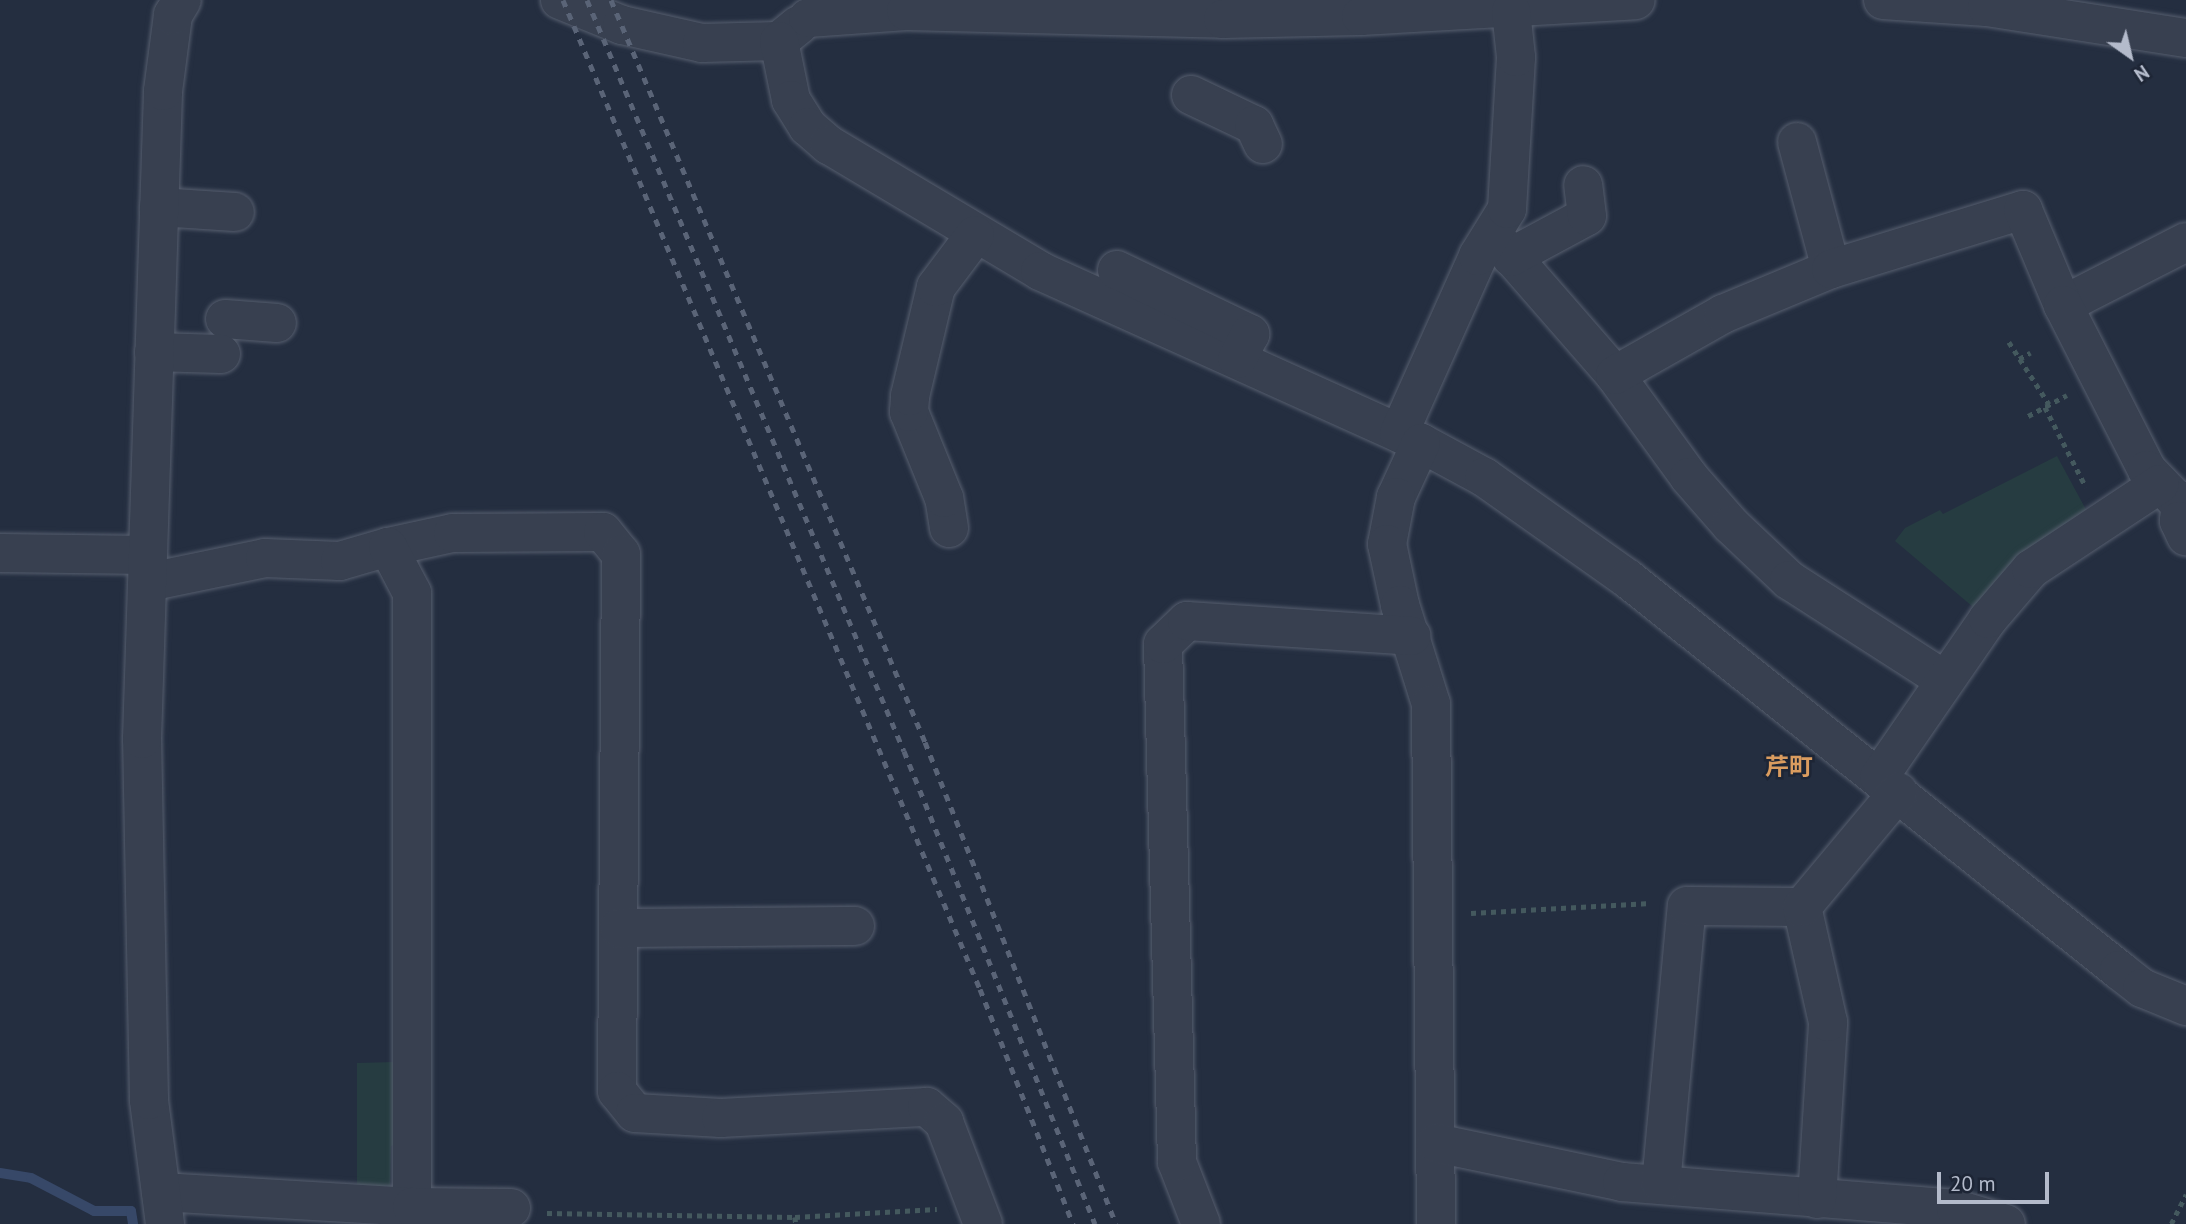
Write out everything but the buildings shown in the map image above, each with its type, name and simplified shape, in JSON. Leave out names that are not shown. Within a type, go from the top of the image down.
[{"type":"street","points":[[182,0],[173,15],[163,91],[142,739],[157,934],[149,1100],[163,1208],[412,1207],[523,1210]]},
{"type":"street","points":[[560,0],[622,25],[702,43],[799,20],[906,11],[1223,19],[1511,11],[1636,0]]},
{"type":"street","points":[[1883,0],[1987,8],[2186,38]]},
{"type":"street","points":[[1436,1224],[1431,704],[1412,636],[1400,605],[1387,544],[1410,438],[1507,209],[1516,57],[1511,11]]},
{"type":"street","points":[[799,20],[791,100],[808,127],[975,234],[1040,271],[1410,438],[1484,477],[1628,579],[1831,748],[1889,784],[2134,982],[2185,1004]]},
{"type":"street","points":[[1191,95],[1254,125],[1263,144]]},
{"type":"street","points":[[1797,142],[1831,269]]},
{"type":"street","points":[[1486,255],[1587,216],[1583,185]]},
{"type":"street","points":[[159,208],[235,212]]},
{"type":"street","points":[[1615,375],[1723,314],[1831,269],[2023,210],[2063,306],[2147,470],[2178,506]]},
{"type":"street","points":[[949,528],[944,498],[909,412],[910,396],[936,287],[975,234]]},
{"type":"street","points":[[2063,306],[2186,242]]},
{"type":"street","points":[[1486,255],[1615,375],[1689,477],[1789,580],[1945,680]]},
{"type":"street","points":[[1117,270],[1250,334],[1237,359]]},
{"type":"street","points":[[155,352],[276,323]]},
{"type":"street","points":[[1817,1199],[1828,1022],[1802,907],[1889,784],[1945,680],[2031,569],[2102,520],[2178,506]]},
{"type":"street","points":[[0,553],[88,546],[148,569],[265,558],[340,561],[453,533],[603,531],[621,554],[617,1091],[635,1112],[721,1118],[927,1107],[944,1122],[980,1215]]},
{"type":"street","points":[[388,547],[412,593],[412,1207]]},
{"type":"street","points":[[1201,1224],[1177,1162],[1163,644],[1187,621],[1412,636]]},
{"type":"street","points":[[1661,1184],[1687,906],[1802,907]]},
{"type":"street","points":[[619,928],[855,926]]},
{"type":"street","points":[[1436,1143],[1554,1172],[1817,1199],[1956,1209],[2006,1224]]},
{"type":"path","points":[[2009,342],[2047,406],[2102,520]]},
{"type":"path","points":[[2019,359],[2029,353]]},
{"type":"path","points":[[1432,916],[1643,903],[1687,906]]},
{"type":"path","points":[[2171,1224],[2186,1195]]},
{"type":"path","points":[[523,1210],[795,1217],[980,1215]]},
{"type":"path","points":[[795,1217],[796,1224]]},
{"type":"green space","points":[[2057,456],[2090,517],[1979,612],[1895,541],[1905,528],[1940,510],[1943,514]]},
{"type":"green space","points":[[394,1062],[396,1144],[391,1146],[390,1192],[357,1190],[357,1063]]},
{"type":"waterway","points":[[0,1173],[31,1178],[94,1211],[131,1211],[133,1224]]},
{"type":"railway","points":[[563,0],[980,989],[1073,1224]]},
{"type":"railway","points":[[587,0],[904,751],[1095,1224]]},
{"type":"railway","points":[[611,0],[925,742],[1116,1224]]},
{"type":"district","name":"芹町","points":[[1789,767]]}]
